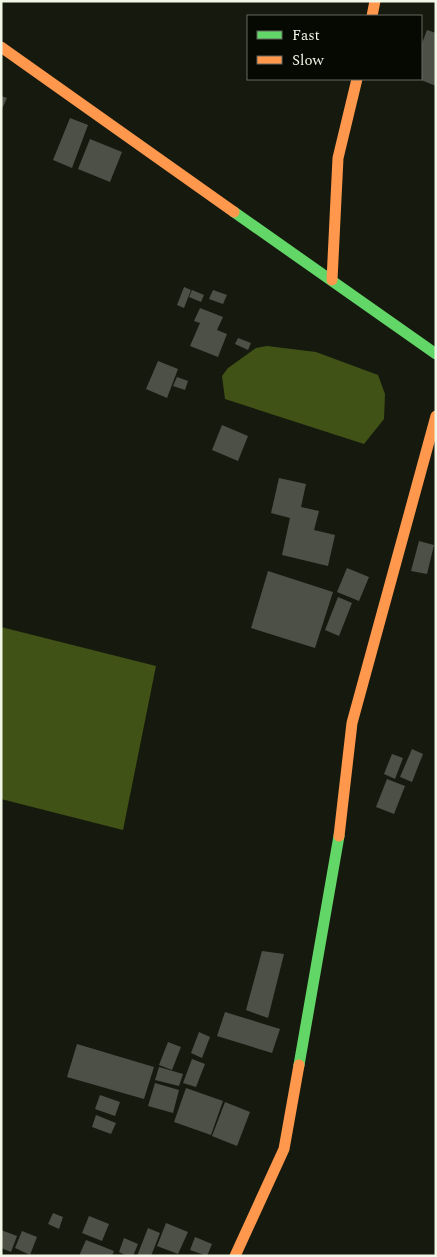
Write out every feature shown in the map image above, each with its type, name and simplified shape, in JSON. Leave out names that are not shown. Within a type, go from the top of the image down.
[{"type":"street","points":[[372,15],[375,1]]},
{"type":"street","points":[[1,47],[436,354]]},
{"type":"street","points":[[332,280],[338,158],[357,80]]},
{"type":"street","points":[[235,1256],[284,1149],[340,830],[352,723],[436,416]]},
{"type":"shaded area","points":[[267,346],[316,352],[378,375],[385,394],[384,419],[364,444],[225,399],[222,376],[228,368],[256,348]]},
{"type":"shaded area","points":[[1,627],[156,666],[123,830],[1,799]]},
{"type":"building","points":[[427,30],[436,33],[436,86],[421,80],[422,43]]},
{"type":"building","points":[[1,96],[7,98],[1,111]]},
{"type":"building","points":[[70,118],[88,125],[72,168],[53,160]]},
{"type":"building","points":[[90,139],[122,152],[110,182],[78,169]]},
{"type":"building","points":[[184,287],[191,290],[184,308],[177,305]]},
{"type":"building","points":[[192,290],[204,295],[201,302],[189,297]]},
{"type":"building","points":[[213,290],[227,295],[223,304],[209,299]]},
{"type":"building","points":[[200,308],[223,317],[217,330],[227,334],[218,357],[190,346],[200,323],[194,321]]},
{"type":"building","points":[[238,338],[251,343],[248,350],[235,344]]},
{"type":"building","points":[[158,361],[178,369],[167,398],[146,389]]},
{"type":"building","points":[[177,377],[188,381],[185,390],[173,386]]},
{"type":"building","points":[[222,425],[248,436],[238,461],[212,450]]},
{"type":"building","points":[[279,478],[306,484],[301,507],[319,511],[314,530],[335,535],[328,566],[282,555],[290,518],[271,513]]},
{"type":"building","points":[[419,541],[434,545],[427,574],[411,571]]},
{"type":"building","points":[[347,568],[369,577],[359,601],[337,592]]},
{"type":"building","points":[[268,571],[333,592],[315,648],[251,628]]},
{"type":"building","points":[[338,597],[352,603],[339,636],[325,630]]},
{"type":"building","points":[[412,749],[423,754],[412,782],[400,777]]},
{"type":"building","points":[[392,754],[403,758],[395,779],[384,774]]},
{"type":"building","points":[[387,779],[405,786],[394,814],[376,807]]},
{"type":"building","points":[[262,951],[284,954],[268,1018],[246,1010]]},
{"type":"building","points":[[225,1012],[280,1029],[272,1053],[217,1036]]},
{"type":"building","points":[[199,1032],[210,1037],[202,1058],[191,1053]]},
{"type":"building","points":[[168,1042],[181,1047],[172,1070],[159,1065]]},
{"type":"building","points":[[77,1044],[154,1067],[144,1099],[67,1077]]},
{"type":"building","points":[[192,1059],[205,1064],[196,1087],[183,1083]]},
{"type":"building","points":[[159,1067],[183,1074],[179,1086],[155,1080]]},
{"type":"building","points":[[155,1083],[179,1090],[173,1113],[148,1106]]},
{"type":"building","points":[[186,1088],[223,1101],[211,1135],[174,1122]]},
{"type":"building","points":[[100,1095],[120,1102],[115,1116],[95,1109]]},
{"type":"building","points":[[225,1102],[250,1112],[237,1146],[212,1136]]},
{"type":"building","points":[[96,1115],[116,1123],[111,1134],[92,1127]]},
{"type":"building","points":[[53,1213],[63,1217],[59,1229],[48,1224]]},
{"type":"building","points":[[89,1216],[109,1224],[102,1241],[82,1233]]},
{"type":"building","points":[[166,1223],[188,1232],[178,1254],[157,1246]]},
{"type":"building","points":[[148,1228],[160,1233],[151,1256],[137,1256]]},
{"type":"building","points":[[1,1230],[17,1236],[11,1252],[1,1248]]},
{"type":"building","points":[[22,1231],[37,1237],[30,1255],[15,1248]]},
{"type":"building","points":[[195,1237],[212,1244],[207,1256],[190,1250]]},
{"type":"building","points":[[124,1238],[138,1244],[133,1256],[127,1256],[119,1252]]},
{"type":"building","points":[[86,1240],[114,1251],[112,1256],[79,1256]]},
{"type":"traffic: fast","points":[[234,212],[436,354]]},
{"type":"traffic: fast","points":[[299,1065],[339,836]]},
{"type":"traffic: slow","points":[[372,15],[375,1]]},
{"type":"traffic: slow","points":[[1,47],[234,212]]},
{"type":"traffic: slow","points":[[332,280],[338,158],[357,80]]},
{"type":"traffic: slow","points":[[339,836],[352,723],[436,416]]},
{"type":"traffic: slow","points":[[235,1256],[284,1149],[299,1065]]}]
